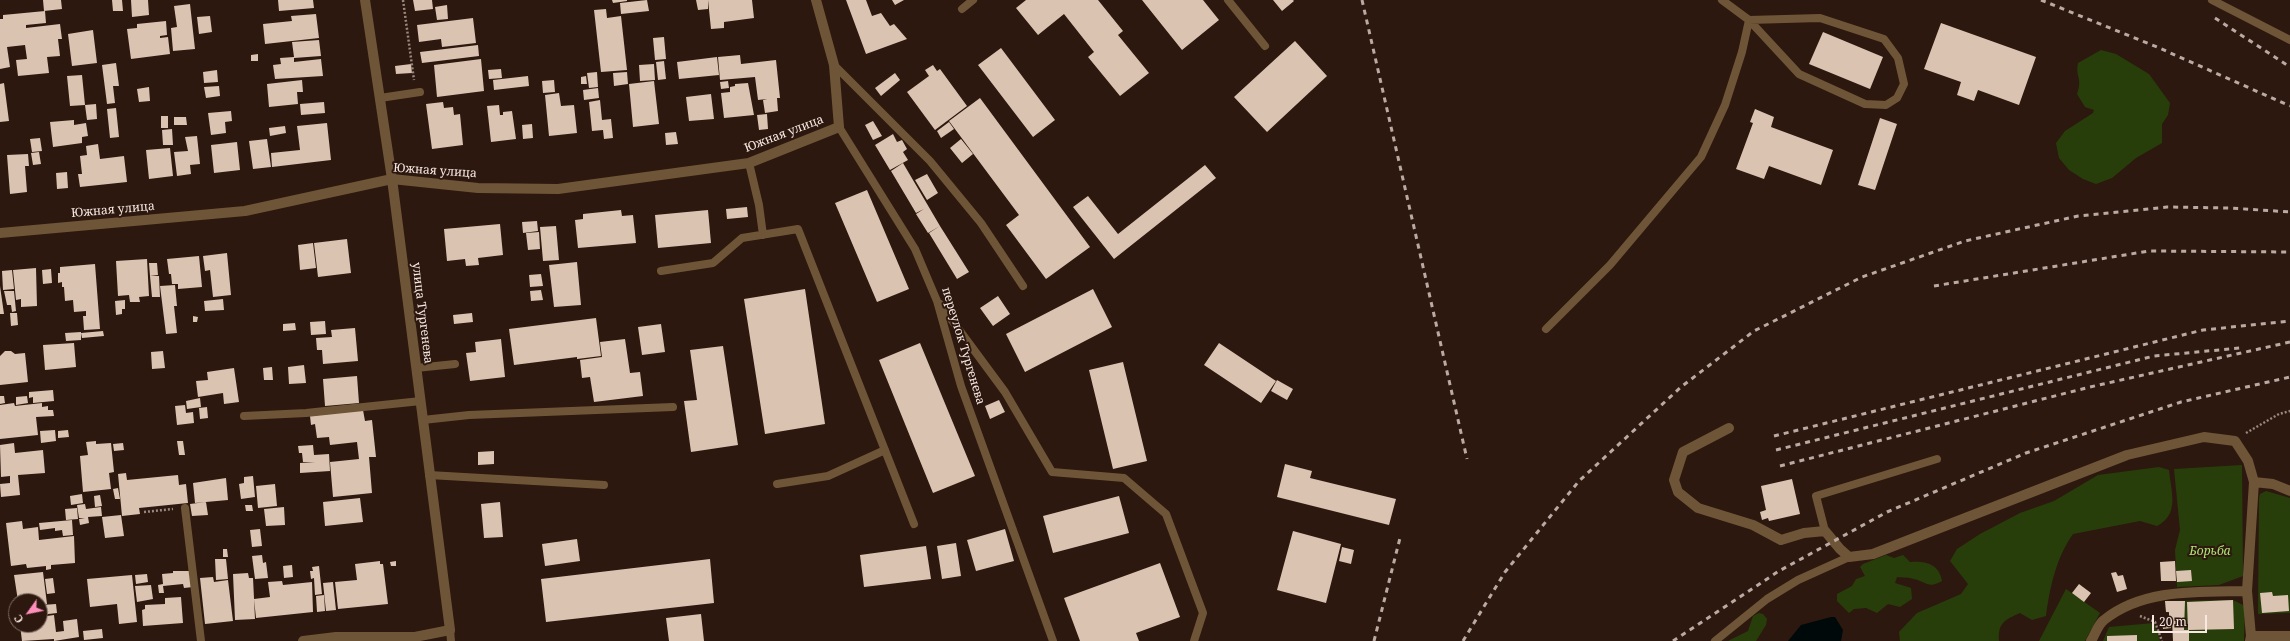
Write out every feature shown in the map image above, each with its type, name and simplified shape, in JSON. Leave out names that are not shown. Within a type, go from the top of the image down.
[{"type":"street","name":"улица Тургенева","points":[[364,0],[392,179],[450,630]]},
{"type":"street","name":"переулок Тургенева","points":[[816,0],[834,65],[839,127]]},
{"type":"street","name":"Южная улица","points":[[0,233],[245,212],[392,179],[478,188],[558,189],[749,163],[839,127]]},
{"type":"street","points":[[1729,428],[1683,452],[1674,480],[1678,492],[1698,508],[1752,525],[1781,540],[1804,533],[1825,531],[1849,557],[1873,554],[2127,455],[2204,437],[2235,441],[2248,461],[2254,482],[2247,592],[2251,638],[2290,636]]},
{"type":"street","points":[[2254,482],[2273,484],[2290,491]]},
{"type":"street","points":[[2091,641],[2103,620],[2128,605],[2166,595],[2190,592],[2247,592]]},
{"type":"street","points":[[303,641],[336,637],[415,637],[450,630]]},
{"type":"lane","points":[[962,9],[973,0]]},
{"type":"lane","points":[[1228,0],[1265,46]]},
{"type":"lane","points":[[1722,0],[1749,20],[1799,74],[1865,104],[1886,105],[1897,98],[1904,84],[1898,58],[1884,39],[1820,18],[1749,20]]},
{"type":"lane","points":[[2212,0],[2290,40]]},
{"type":"lane","points":[[1546,329],[1610,265],[1700,157],[1725,105],[1742,52],[1749,20]]},
{"type":"lane","points":[[834,65],[930,161],[981,223],[1023,286]]},
{"type":"lane","points":[[380,98],[417,92]]},
{"type":"lane","name":"переулок Тургенева","points":[[839,127],[915,249],[938,300],[961,386],[1053,641]]},
{"type":"lane","points":[[749,163],[759,205],[763,235]]},
{"type":"lane","points":[[661,271],[713,263],[742,238],[798,229],[914,524]]},
{"type":"lane","points":[[938,300],[1006,392],[1052,472],[1124,478],[1166,514],[1203,613],[1194,641]]},
{"type":"lane","points":[[416,368],[455,364]]},
{"type":"lane","points":[[244,416],[306,413],[421,401]]},
{"type":"lane","points":[[423,420],[468,415],[673,407]]},
{"type":"lane","points":[[777,484],[828,476],[885,450]]},
{"type":"lane","points":[[1825,531],[1816,496],[1937,459]]},
{"type":"lane","points":[[429,475],[604,485]]},
{"type":"lane","points":[[185,508],[201,641]]},
{"type":"lane","points":[[1715,641],[1767,599],[1798,580],[1849,557]]},
{"type":"lane","points":[[450,630],[451,641]]},
{"type":"path","points":[[403,0],[417,92]]},
{"type":"path","points":[[2235,441],[2259,424],[2279,414],[2290,411]]},
{"type":"path","points":[[144,512],[185,508]]},
{"type":"path","points":[[2128,605],[2141,617],[2155,622],[2162,641]]},
{"type":"green space","points":[[2101,50],[2116,54],[2149,74],[2170,103],[2168,115],[2162,124],[2162,143],[2136,158],[2112,178],[2096,184],[2083,179],[2069,170],[2059,158],[2056,143],[2065,131],[2093,113],[2094,110],[2085,107],[2077,94],[2079,89],[2079,81],[2077,68],[2078,63]]},
{"type":"green space","name":"Борьба","points":[[2242,465],[2243,576],[2219,585],[2177,587],[2175,550],[2180,530],[2174,469]]},
{"type":"green space","points":[[2159,467],[2169,470],[2172,502],[2169,515],[2157,526],[2140,521],[2073,534],[2058,563],[2046,616],[2032,620],[2020,613],[2006,620],[2001,626],[1999,641],[1900,641],[1899,632],[1917,613],[1961,594],[1968,584],[1950,561],[1957,549],[1980,534],[2020,513],[2054,501],[2098,475]]},
{"type":"green space","name":"Борьба","points":[[2266,491],[2290,498],[2290,613],[2258,614],[2259,498],[2260,494]]},
{"type":"green space","points":[[1886,555],[1894,558],[1903,555],[1910,562],[1921,562],[1931,565],[1938,571],[1942,581],[1930,585],[1912,578],[1897,577],[1895,583],[1911,588],[1912,599],[1900,607],[1888,604],[1877,613],[1866,608],[1854,609],[1849,613],[1837,601],[1837,594],[1852,586],[1856,579],[1865,576],[1860,567],[1863,564]]},
{"type":"green space","points":[[2066,589],[2100,613],[2085,641],[2039,641]]},
{"type":"green space","points":[[2233,600],[2245,606],[2244,641],[2173,641],[2172,619],[2169,618],[2169,613],[2166,612],[2165,601]]},
{"type":"green space","points":[[1759,613],[1763,614],[1767,619],[1766,625],[1756,641],[1728,641],[1748,631],[1753,616]]},
{"type":"green space","points":[[2154,623],[2160,641],[2103,641],[2109,627]]},
{"type":"shaded area","points":[[1835,617],[1843,630],[1841,641],[1788,641],[1801,625]]},
{"type":"building","points":[[43,0],[61,0],[62,9],[44,11]]},
{"type":"building","points":[[112,0],[122,0],[123,11],[113,11]]},
{"type":"building","points":[[131,0],[148,0],[149,15],[132,17]]},
{"type":"building","points":[[278,0],[313,0],[314,8],[279,11]]},
{"type":"building","points":[[413,0],[432,0],[433,9],[415,11]]},
{"type":"building","points":[[612,0],[627,0],[627,1],[613,3]]},
{"type":"building","points":[[647,0],[649,11],[621,14],[620,3]]},
{"type":"building","points":[[696,0],[708,0],[708,9],[698,10]]},
{"type":"building","points":[[708,0],[752,0],[754,18],[724,22],[724,28],[711,29]]},
{"type":"building","points":[[846,0],[866,0],[872,16],[881,13],[890,26],[894,24],[907,39],[866,54]]},
{"type":"building","points":[[892,0],[904,0],[895,5]]},
{"type":"building","points":[[1026,0],[1098,0],[1123,31],[1118,35],[1149,73],[1120,96],[1088,57],[1094,52],[1064,14],[1038,35],[1016,8]]},
{"type":"building","points":[[1142,0],[1203,0],[1219,20],[1182,50]]},
{"type":"building","points":[[1273,0],[1293,0],[1294,1],[1282,11]]},
{"type":"building","points":[[190,4],[195,49],[173,51],[171,28],[177,27],[174,6]]},
{"type":"building","points":[[447,5],[448,19],[437,20],[435,7]]},
{"type":"building","points":[[606,9],[607,18],[621,16],[627,70],[601,72],[594,10]]},
{"type":"building","points":[[45,11],[46,23],[26,25],[26,28],[60,24],[62,39],[58,39],[60,56],[47,57],[49,73],[18,76],[16,60],[27,59],[25,45],[7,47],[10,67],[0,69],[0,19],[3,19],[3,15]]},
{"type":"building","points":[[316,14],[319,38],[265,44],[263,24],[292,21],[291,16]]},
{"type":"building","points":[[210,16],[212,32],[199,34],[197,17]]},
{"type":"building","points":[[473,18],[476,43],[442,47],[441,39],[419,42],[417,25]]},
{"type":"building","points":[[166,21],[167,35],[160,36],[160,38],[168,37],[170,54],[131,59],[127,29],[137,28],[137,24]]},
{"type":"building","points":[[1941,23],[2036,57],[2019,105],[1978,90],[1974,101],[1957,95],[1961,82],[1924,69]]},
{"type":"building","points":[[93,30],[97,63],[72,66],[68,34]]},
{"type":"building","points":[[1823,32],[1883,57],[1870,89],[1809,64]]},
{"type":"building","points":[[664,37],[666,59],[655,60],[653,38]]},
{"type":"building","points":[[319,40],[321,56],[294,58],[294,62],[321,59],[323,76],[275,79],[273,65],[281,64],[280,58],[294,57],[292,42]]},
{"type":"building","points":[[1295,41],[1327,76],[1267,132],[1234,97]]},
{"type":"building","points":[[478,45],[479,56],[422,63],[420,52]]},
{"type":"building","points":[[1001,48],[1055,120],[1033,137],[978,65]]},
{"type":"building","points":[[258,54],[258,61],[251,61],[251,55]]},
{"type":"building","points":[[740,55],[741,64],[776,60],[780,98],[777,98],[778,111],[765,113],[763,100],[767,99],[758,100],[755,77],[720,80],[718,57]]},
{"type":"building","points":[[717,57],[719,75],[679,79],[677,62]]},
{"type":"building","points":[[481,59],[484,91],[437,97],[434,65]]},
{"type":"building","points":[[664,61],[666,79],[658,80],[656,62]]},
{"type":"building","points":[[116,63],[119,86],[113,86],[115,103],[107,104],[102,65]]},
{"type":"building","points":[[411,64],[412,73],[396,74],[395,66]]},
{"type":"building","points":[[654,64],[655,80],[640,81],[639,65]]},
{"type":"building","points":[[933,65],[937,71],[940,69],[967,106],[935,130],[907,92],[929,76],[925,70]]},
{"type":"building","points":[[501,69],[502,78],[489,79],[488,70]]},
{"type":"building","points":[[217,70],[218,82],[204,83],[203,72]]},
{"type":"building","points":[[597,72],[598,87],[589,88],[587,73]]},
{"type":"building","points":[[627,72],[628,84],[614,86],[613,73]]},
{"type":"building","points":[[895,73],[900,80],[881,96],[875,88]]},
{"type":"building","points":[[82,75],[85,105],[70,106],[67,76]]},
{"type":"building","points":[[528,76],[529,86],[494,90],[493,80]]},
{"type":"building","points":[[586,76],[587,84],[581,84],[581,77]]},
{"type":"building","points":[[302,80],[303,92],[297,92],[298,104],[269,107],[267,84]]},
{"type":"building","points":[[554,80],[555,92],[543,93],[542,81]]},
{"type":"building","points":[[654,81],[659,124],[633,127],[629,84]]},
{"type":"building","points":[[728,81],[729,88],[721,89],[720,82]]},
{"type":"building","points":[[4,83],[9,121],[0,122],[0,84]]},
{"type":"building","points":[[748,83],[754,115],[724,118],[721,93],[730,92],[730,87],[735,86],[735,84]]},
{"type":"building","points":[[219,86],[220,96],[206,98],[204,87]]},
{"type":"building","points":[[149,87],[150,101],[139,102],[137,89]]},
{"type":"building","points":[[598,88],[599,98],[584,100],[583,90]]},
{"type":"building","points":[[559,93],[561,106],[574,105],[577,133],[549,136],[545,95]]},
{"type":"building","points":[[711,94],[714,119],[689,121],[686,97]]},
{"type":"building","points":[[980,98],[1090,247],[1046,279],[1006,225],[1019,215],[949,121]]},
{"type":"building","points":[[600,100],[602,120],[611,119],[613,138],[604,139],[603,130],[592,131],[589,102]]},
{"type":"building","points":[[324,102],[325,113],[301,115],[300,104]]},
{"type":"building","points":[[443,102],[444,108],[453,107],[454,115],[460,114],[463,145],[432,149],[426,104]]},
{"type":"building","points":[[96,104],[97,119],[87,120],[85,105]]},
{"type":"building","points":[[499,105],[500,115],[503,115],[503,112],[512,111],[516,139],[491,142],[487,106]]},
{"type":"building","points":[[116,108],[119,137],[110,138],[107,109]]},
{"type":"building","points":[[1755,109],[1774,117],[1771,127],[1833,150],[1821,185],[1769,166],[1764,179],[1736,169],[1753,123],[1750,122]]},
{"type":"building","points":[[231,111],[232,121],[225,122],[226,133],[211,135],[208,113]]},
{"type":"building","points":[[767,114],[768,129],[759,130],[757,115]]},
{"type":"building","points":[[161,116],[168,116],[168,128],[161,128]]},
{"type":"building","points":[[174,117],[186,117],[187,125],[174,125]]},
{"type":"building","points":[[1880,118],[1897,124],[1875,190],[1858,185]]},
{"type":"building","points":[[74,120],[74,125],[86,123],[88,136],[82,137],[82,143],[53,147],[50,122]]},
{"type":"building","points":[[873,121],[882,136],[873,140],[865,125]]},
{"type":"building","points":[[949,122],[954,129],[941,138],[937,131]]},
{"type":"building","points":[[327,123],[331,160],[272,167],[271,153],[300,150],[297,126]]},
{"type":"building","points":[[532,124],[533,138],[523,139],[522,125]]},
{"type":"building","points":[[285,126],[286,133],[270,136],[269,128]]},
{"type":"building","points":[[172,129],[173,145],[163,145],[162,130]]},
{"type":"building","points":[[676,132],[678,144],[666,145],[665,133]]},
{"type":"building","points":[[893,134],[897,142],[902,140],[907,149],[903,152],[908,160],[890,170],[875,145]]},
{"type":"building","points":[[197,136],[200,164],[190,165],[191,174],[177,176],[174,152],[188,151],[185,137]]},
{"type":"building","points":[[40,138],[42,151],[32,152],[30,139]]},
{"type":"building","points":[[267,139],[271,167],[253,169],[249,141]]},
{"type":"building","points":[[961,139],[973,154],[962,163],[950,148]]},
{"type":"building","points":[[237,142],[240,170],[214,173],[211,145]]},
{"type":"building","points":[[98,144],[100,159],[124,156],[127,182],[80,187],[78,174],[82,174],[80,156],[87,155],[86,146]]},
{"type":"building","points":[[170,148],[173,176],[149,179],[146,150]]},
{"type":"building","points":[[39,152],[41,164],[33,165],[31,153]]},
{"type":"building","points":[[28,154],[29,166],[25,166],[27,192],[10,194],[7,155]]},
{"type":"building","points":[[903,163],[940,226],[928,233],[916,214],[924,209],[916,213],[891,171]]},
{"type":"building","points":[[1205,165],[1216,178],[1114,259],[1073,207],[1088,196],[1118,234]]},
{"type":"building","points":[[67,172],[68,188],[57,189],[56,173]]},
{"type":"building","points":[[927,174],[938,193],[927,200],[915,180]]},
{"type":"building","points":[[867,190],[909,289],[877,302],[835,203]]},
{"type":"building","points":[[747,207],[748,217],[727,219],[726,209]]},
{"type":"building","points":[[621,210],[622,216],[633,215],[636,243],[578,248],[575,220],[583,219],[583,214]]},
{"type":"building","points":[[708,210],[711,243],[658,248],[655,215]]},
{"type":"building","points":[[537,221],[538,231],[523,233],[522,222]]},
{"type":"building","points":[[500,224],[503,255],[478,258],[479,265],[466,266],[465,259],[447,261],[444,229]]},
{"type":"building","points":[[556,226],[559,260],[543,261],[540,227]]},
{"type":"building","points":[[940,226],[969,272],[957,279],[929,233]]},
{"type":"building","points":[[539,232],[540,249],[528,250],[526,233]]},
{"type":"building","points":[[347,239],[351,273],[318,277],[314,243]]},
{"type":"building","points":[[313,243],[316,268],[300,270],[298,245]]},
{"type":"building","points":[[227,253],[231,295],[213,297],[210,270],[205,271],[203,256]]},
{"type":"building","points":[[199,256],[202,287],[178,289],[178,284],[172,284],[167,259]]},
{"type":"building","points":[[147,259],[149,296],[139,297],[140,302],[130,302],[129,295],[118,296],[116,261]]},
{"type":"building","points":[[577,262],[581,305],[554,307],[549,265]]},
{"type":"building","points":[[149,263],[157,263],[158,275],[150,276]]},
{"type":"building","points":[[95,264],[100,329],[84,330],[83,316],[86,316],[86,311],[74,312],[73,300],[65,301],[64,287],[62,287],[62,282],[58,283],[58,273],[60,273],[60,267]]},
{"type":"building","points":[[36,268],[37,306],[21,307],[21,299],[16,300],[13,270]]},
{"type":"building","points":[[51,269],[52,283],[43,284],[42,270]]},
{"type":"building","points":[[12,270],[14,289],[3,290],[2,271]]},
{"type":"building","points":[[541,274],[543,286],[530,287],[529,275]]},
{"type":"building","points":[[150,276],[159,276],[160,297],[152,297]]},
{"type":"building","points":[[175,285],[177,306],[174,306],[177,333],[166,334],[160,286]]},
{"type":"building","points":[[0,286],[4,314],[0,314]]},
{"type":"building","points":[[805,289],[825,424],[765,434],[744,299]]},
{"type":"building","points":[[1093,289],[1112,327],[1025,372],[1006,334]]},
{"type":"building","points":[[541,290],[543,300],[531,301],[530,291]]},
{"type":"building","points":[[4,291],[14,291],[16,311],[12,312],[11,305],[7,305]]},
{"type":"building","points":[[998,296],[1010,314],[993,326],[980,308]]},
{"type":"building","points":[[223,299],[224,310],[205,311],[204,301]]},
{"type":"building","points":[[125,300],[125,309],[122,309],[122,314],[116,315],[115,301]]},
{"type":"building","points":[[10,313],[17,313],[18,325],[11,326]]},
{"type":"building","points":[[472,313],[473,322],[454,324],[453,315]]},
{"type":"building","points":[[193,316],[198,317],[197,322],[193,322]]},
{"type":"building","points":[[596,318],[601,356],[577,359],[577,357],[514,365],[509,329]]},
{"type":"building","points":[[325,321],[326,334],[311,335],[310,322]]},
{"type":"building","points":[[295,323],[296,330],[283,331],[283,324]]},
{"type":"building","points":[[661,324],[665,352],[642,355],[638,327]]},
{"type":"building","points":[[355,328],[358,361],[323,364],[322,350],[317,350],[316,338],[332,337],[331,330]]},
{"type":"building","points":[[103,331],[104,336],[82,338],[81,333]]},
{"type":"building","points":[[81,332],[81,340],[66,341],[65,333]]},
{"type":"building","points":[[501,339],[505,377],[470,381],[466,353],[476,352],[475,342]]},
{"type":"building","points":[[625,339],[630,373],[640,372],[643,396],[594,402],[590,377],[582,378],[580,360],[602,357],[600,342]]},
{"type":"building","points":[[74,343],[76,367],[45,370],[43,345]]},
{"type":"building","points":[[920,343],[975,476],[933,493],[879,360]]},
{"type":"building","points":[[1219,343],[1276,381],[1261,403],[1204,365]]},
{"type":"building","points":[[723,346],[738,445],[691,452],[684,401],[697,400],[690,350]]},
{"type":"building","points":[[5,351],[11,351],[15,354],[25,353],[28,382],[0,385],[0,356]]},
{"type":"building","points":[[163,351],[165,368],[152,369],[151,352]]},
{"type":"building","points":[[1123,362],[1147,461],[1113,469],[1089,370]]},
{"type":"building","points":[[304,365],[306,383],[289,384],[288,367]]},
{"type":"building","points":[[272,367],[273,380],[264,380],[263,368]]},
{"type":"building","points":[[234,368],[239,402],[224,404],[223,393],[198,397],[196,381],[208,380],[207,372]]},
{"type":"building","points":[[357,376],[359,403],[325,406],[323,379]]},
{"type":"building","points":[[1277,380],[1293,389],[1287,400],[1271,391]]},
{"type":"building","points":[[53,390],[54,401],[33,403],[33,397],[29,398],[29,392]]},
{"type":"building","points":[[0,396],[4,396],[5,403],[0,404]]},
{"type":"building","points":[[27,396],[28,403],[16,405],[16,397]]},
{"type":"building","points":[[200,398],[201,407],[187,409],[186,401]]},
{"type":"building","points":[[999,400],[1005,412],[990,419],[985,406]]},
{"type":"building","points":[[14,403],[15,406],[42,403],[42,407],[48,406],[48,410],[53,410],[54,416],[36,417],[38,435],[0,439],[0,405]]},
{"type":"building","points":[[185,405],[186,413],[193,412],[194,423],[177,425],[175,406]]},
{"type":"building","points":[[207,407],[208,418],[200,419],[199,408]]},
{"type":"building","points":[[363,410],[365,421],[372,420],[376,457],[369,457],[372,493],[333,497],[330,462],[359,459],[357,442],[330,445],[329,437],[317,438],[315,424],[311,425],[310,416]]},
{"type":"building","points":[[55,430],[56,441],[41,443],[40,431]]},
{"type":"building","points":[[68,430],[69,437],[58,438],[58,431]]},
{"type":"building","points":[[96,441],[96,444],[111,443],[114,472],[109,473],[111,489],[83,492],[80,456],[88,455],[86,442]]},
{"type":"building","points":[[177,441],[183,441],[185,455],[179,455]]},
{"type":"building","points":[[14,443],[15,453],[43,450],[45,473],[18,475],[20,495],[1,497],[0,484],[10,483],[10,476],[1,477],[0,445]]},
{"type":"building","points":[[123,443],[124,450],[114,451],[113,444]]},
{"type":"building","points":[[313,445],[314,455],[329,454],[330,471],[300,473],[300,463],[315,462],[303,462],[302,453],[299,453],[298,446]]},
{"type":"building","points":[[494,451],[494,464],[478,465],[478,452]]},
{"type":"building","points":[[1285,464],[1312,471],[1310,478],[1396,499],[1389,525],[1277,497]]},
{"type":"building","points":[[126,473],[127,480],[178,475],[179,485],[186,484],[188,503],[139,508],[140,514],[122,516],[118,474]]},
{"type":"building","points":[[253,476],[255,497],[241,499],[239,484],[244,483],[244,477]]},
{"type":"building","points":[[226,478],[228,500],[195,503],[193,483]]},
{"type":"building","points":[[1792,479],[1800,514],[1769,521],[1768,518],[1762,520],[1760,512],[1766,510],[1761,486]]},
{"type":"building","points":[[275,484],[277,506],[258,508],[256,486]]},
{"type":"building","points":[[118,488],[120,499],[115,499],[113,489]]},
{"type":"building","points":[[82,494],[83,503],[71,505],[70,496]]},
{"type":"building","points":[[100,495],[102,506],[95,507],[94,496]]},
{"type":"building","points":[[1119,496],[1129,533],[1053,553],[1043,516]]},
{"type":"building","points":[[360,498],[363,522],[325,526],[323,502]]},
{"type":"building","points":[[206,502],[208,515],[192,516],[190,504]]},
{"type":"building","points":[[500,502],[503,537],[484,538],[481,504]]},
{"type":"building","points":[[85,504],[86,509],[101,507],[102,516],[88,517],[89,523],[80,525],[79,519],[85,518],[79,518],[77,505]]},
{"type":"building","points":[[245,505],[252,505],[253,511],[246,511]]},
{"type":"building","points":[[284,507],[285,525],[266,526],[264,509]]},
{"type":"building","points":[[77,508],[78,519],[66,520],[65,509]]},
{"type":"building","points":[[121,515],[124,536],[105,538],[102,517]]},
{"type":"building","points":[[72,520],[73,535],[63,536],[62,530],[55,531],[55,528],[40,530],[39,523]]},
{"type":"building","points":[[22,521],[23,529],[38,527],[39,540],[74,536],[75,563],[51,565],[51,569],[46,570],[46,566],[27,568],[26,564],[11,566],[6,523]]},
{"type":"building","points":[[260,529],[262,546],[252,547],[250,530]]},
{"type":"building","points":[[1005,529],[1014,561],[976,571],[967,540]]},
{"type":"building","points":[[1293,531],[1341,544],[1326,603],[1277,590]]},
{"type":"building","points":[[577,539],[580,561],[545,566],[542,544]]},
{"type":"building","points":[[956,543],[961,576],[942,579],[937,546]]},
{"type":"building","points":[[926,546],[931,579],[864,587],[860,555]]},
{"type":"building","points":[[1342,547],[1354,550],[1351,564],[1339,561]]},
{"type":"building","points":[[223,549],[227,549],[228,557],[223,557]]},
{"type":"building","points":[[262,555],[263,563],[266,562],[268,578],[255,579],[252,556]]},
{"type":"building","points":[[215,559],[226,559],[228,579],[216,580]]},
{"type":"building","points":[[710,559],[714,603],[546,622],[541,579]]},
{"type":"building","points":[[380,561],[380,564],[383,564],[388,604],[338,609],[335,582],[357,580],[355,564]]},
{"type":"building","points":[[396,561],[396,566],[391,566],[390,562]]},
{"type":"building","points":[[2175,561],[2176,581],[2161,581],[2160,562]]},
{"type":"building","points":[[1160,563],[1180,617],[1136,633],[1139,641],[1080,641],[1064,598]]},
{"type":"building","points":[[292,565],[293,577],[284,578],[283,566]]},
{"type":"building","points":[[319,566],[322,594],[315,595],[314,578],[311,579],[310,571],[313,571],[312,567]]},
{"type":"building","points":[[2191,570],[2192,581],[2177,582],[2176,571]]},
{"type":"building","points":[[173,571],[191,571],[193,587],[184,588],[183,584],[163,586],[164,593],[159,593],[158,585],[163,584],[162,574],[173,573]]},
{"type":"building","points":[[43,572],[46,593],[17,593],[14,575]]},
{"type":"building","points":[[2116,572],[2118,576],[2123,575],[2127,589],[2117,592],[2111,573]]},
{"type":"building","points":[[248,573],[249,578],[253,578],[255,619],[235,620],[233,574]]},
{"type":"building","points":[[147,574],[148,582],[136,584],[135,575]]},
{"type":"building","points":[[132,575],[137,622],[119,624],[117,604],[90,607],[87,579]]},
{"type":"building","points":[[213,577],[214,582],[228,580],[233,621],[205,624],[200,578]]},
{"type":"building","points":[[53,578],[55,593],[47,593],[45,579]]},
{"type":"building","points":[[282,581],[283,585],[312,582],[313,612],[256,618],[254,599],[270,597],[268,582]]},
{"type":"building","points":[[333,582],[336,610],[326,611],[323,583]]},
{"type":"building","points":[[2079,584],[2091,593],[2084,602],[2072,593]]},
{"type":"building","points":[[151,585],[153,599],[137,602],[135,586]]},
{"type":"building","points":[[2272,592],[2273,596],[2288,595],[2289,611],[2262,613],[2260,593]]},
{"type":"building","points":[[324,595],[325,611],[317,612],[316,596]]},
{"type":"building","points":[[181,597],[183,623],[143,626],[142,610],[145,609],[145,605],[165,604],[165,598]]},
{"type":"building","points":[[2233,600],[2234,629],[2188,630],[2187,602]]},
{"type":"building","points":[[2165,601],[2185,601],[2184,630],[2189,630],[2189,641],[2173,641],[2172,618],[2169,618],[2169,612],[2166,612]]},
{"type":"building","points":[[56,604],[57,613],[48,614],[48,605]]},
{"type":"building","points":[[701,614],[704,641],[669,641],[666,618]]},
{"type":"building","points":[[54,615],[56,632],[64,631],[63,621],[77,619],[79,637],[54,641],[54,639],[22,641],[21,633],[48,633],[48,616]]},
{"type":"building","points":[[2169,621],[2171,628],[2163,629],[2162,622]]},
{"type":"building","points":[[102,629],[103,638],[84,640],[83,631]]},
{"type":"building","points":[[2137,635],[2137,641],[2107,641],[2107,636]]},
{"type":"railway","points":[[1362,0],[1467,459]]},
{"type":"railway","points":[[2041,0],[2157,47],[2290,106]]},
{"type":"railway","points":[[2215,18],[2290,67]]},
{"type":"railway","points":[[1463,641],[1505,572],[1579,481],[1681,387],[1754,331],[1862,277],[1965,241],[2078,216],[2167,207],[2230,208],[2290,212]]},
{"type":"railway","points":[[1934,286],[2149,251],[2290,252]]},
{"type":"railway","points":[[1774,436],[2203,330],[2290,321]]},
{"type":"railway","points":[[1780,466],[2090,387],[2290,342]]},
{"type":"railway","points":[[1776,450],[2154,356],[2240,348]]},
{"type":"railway","points":[[1673,641],[1779,571],[1887,512],[2026,453],[2181,402],[2290,377]]},
{"type":"railway","points":[[1374,641],[1400,538]]}]
